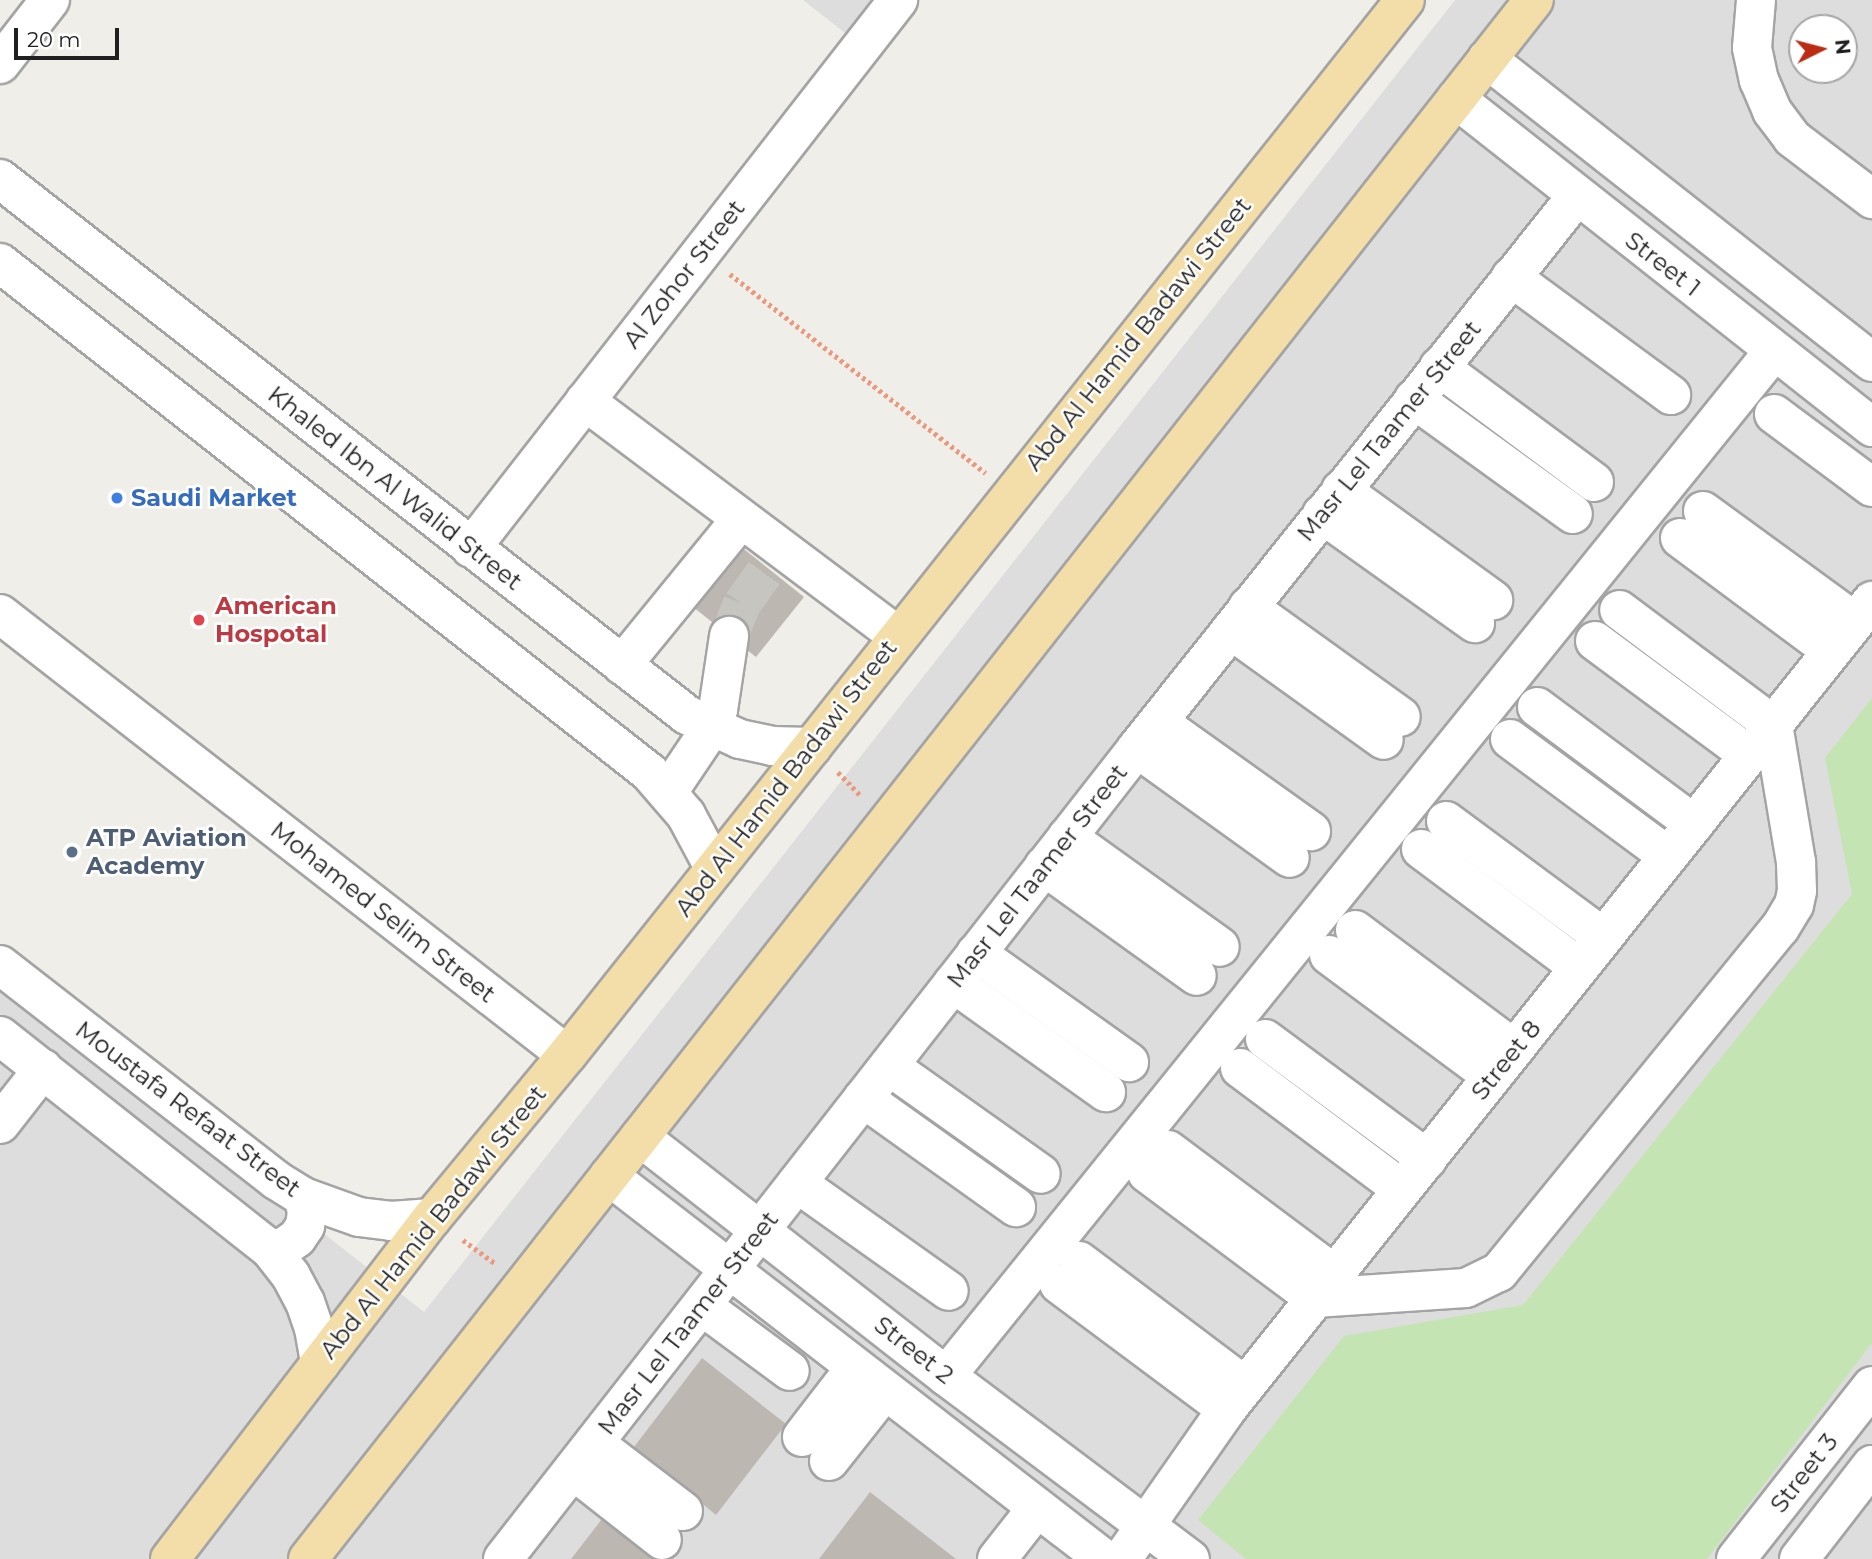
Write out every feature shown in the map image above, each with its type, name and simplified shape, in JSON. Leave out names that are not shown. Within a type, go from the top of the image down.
[{"type":"main road","name":"Abd Al Hamid Badawi Street","points":[[170,1559],[432,1218],[567,1055],[812,747],[897,635],[1405,0]]},
{"type":"main road","points":[[308,1559],[1534,0]]},
{"type":"street","points":[[0,64],[50,0]]},
{"type":"street","points":[[1756,0],[1752,15],[1752,48],[1759,80],[1772,111],[1792,138],[1872,199]]},
{"type":"street","name":"Al Zohor Street","points":[[471,548],[701,252],[881,6]]},
{"type":"street","points":[[1487,59],[1872,362]]},
{"type":"street","name":"Street 1","points":[[1456,99],[1576,197],[1872,427]]},
{"type":"street","name":"Khaled Ibn Al Walid Street","points":[[0,179],[687,715],[740,739],[772,746],[812,747]]},
{"type":"street","name":"Masr Lel Taamer Street","points":[[503,1559],[1239,618],[1576,197]]},
{"type":"street","points":[[0,262],[623,751],[667,792],[686,815],[715,869]]},
{"type":"street","points":[[1511,277],[1671,395]]},
{"type":"street","points":[[946,1376],[1774,351]]},
{"type":"street","points":[[1439,367],[1594,482]]},
{"type":"street","points":[[1414,399],[1573,514]]},
{"type":"street","points":[[584,401],[741,519],[776,559],[897,635]]},
{"type":"street","points":[[1774,414],[1872,487]]},
{"type":"street","points":[[1331,502],[1484,611]]},
{"type":"street","points":[[622,665],[741,519]]},
{"type":"street","points":[[1692,524],[1853,625]]},
{"type":"street","points":[[1157,1161],[1325,1286],[1466,1287],[1499,1272],[1780,929],[1794,905],[1798,877],[1773,725],[1619,610]]},
{"type":"street","name":"Mohamed Selim Street","points":[[0,614],[567,1055]]},
{"type":"street","points":[[1239,618],[1392,728]]},
{"type":"street","name":"Street 8","points":[[1122,1559],[1236,1397],[1853,625]]},
{"type":"street","points":[[667,792],[711,728],[722,693],[729,636]]},
{"type":"street","points":[[1595,641],[1749,755]]},
{"type":"street","points":[[1537,707],[1693,824]]},
{"type":"street","points":[[1148,735],[1301,845]]},
{"type":"street","points":[[1510,739],[1668,856]]},
{"type":"street","points":[[1446,821],[1603,937]]},
{"type":"street","points":[[1421,849],[1579,967]]},
{"type":"street","points":[[1055,852],[1208,961]]},
{"type":"street","points":[[1342,942],[1503,1062]]},
{"type":"street","points":[[976,953],[1129,1062]]},
{"type":"street","name":"Moustafa Refaat Street","points":[[0,965],[303,1197],[359,1217],[391,1221],[432,1218]]},
{"type":"street","points":[[953,983],[1105,1092]]},
{"type":"street","points":[[0,1036],[270,1249],[291,1276],[305,1302],[314,1328],[320,1363]]},
{"type":"street","points":[[1265,1039],[1426,1159]]},
{"type":"street","points":[[888,1066],[1041,1174]]},
{"type":"street","points":[[1240,1068],[1402,1189]]},
{"type":"street","points":[[0,1124],[43,1069]]},
{"type":"street","points":[[863,1098],[1016,1207]]},
{"type":"street","name":"Street 2","points":[[640,1137],[946,1376],[1190,1559]]},
{"type":"street","name":"Street 2","points":[[609,1176],[1104,1559]]},
{"type":"street","points":[[797,1183],[949,1291]]},
{"type":"street","points":[[270,1249],[284,1247],[297,1238],[305,1226],[307,1211],[303,1197]]},
{"type":"street","points":[[1069,1273],[1236,1397]]},
{"type":"street","points":[[702,1306],[790,1371]]},
{"type":"street","points":[[815,1449],[871,1379]]},
{"type":"street","name":"Street 3","points":[[1736,1559],[1872,1386]]},
{"type":"street","points":[[584,1456],[672,1525]]},
{"type":"street","name":"Street 3","points":[[1799,1559],[1872,1465]]},
{"type":"street","points":[[1008,1555],[1037,1508]]},
{"type":"path","points":[[701,252],[1011,493]]},
{"type":"path","points":[[812,747],[886,824]]},
{"type":"path","points":[[432,1218],[525,1284]]},
{"type":"shaded area","points":[[803,0],[914,0],[872,54]]},
{"type":"shaded area","points":[[1455,0],[1872,0],[1872,1559],[0,1559],[0,980],[424,1312]]},
{"type":"green space","points":[[1872,698],[1872,1343],[1707,1559],[1246,1559],[1198,1520],[1344,1336],[1523,1305],[1852,894],[1825,758]]},
{"type":"building","points":[[735,542],[804,597],[756,657],[688,603]]},
{"type":"building","points":[[702,1358],[786,1424],[716,1515],[634,1447]]},
{"type":"building","points":[[870,1492],[956,1559],[819,1559]]},
{"type":"building","points":[[602,1519],[653,1559],[571,1559]]},
{"type":"tunnel","points":[[729,636],[742,604],[768,568]]},
{"type":"place","name":"Saudi Market","points":[[117,498]]},
{"type":"place","name":"American Hospotal","points":[[199,620]]},
{"type":"place","name":"ATP Aviation Academy","points":[[72,852]]}]
